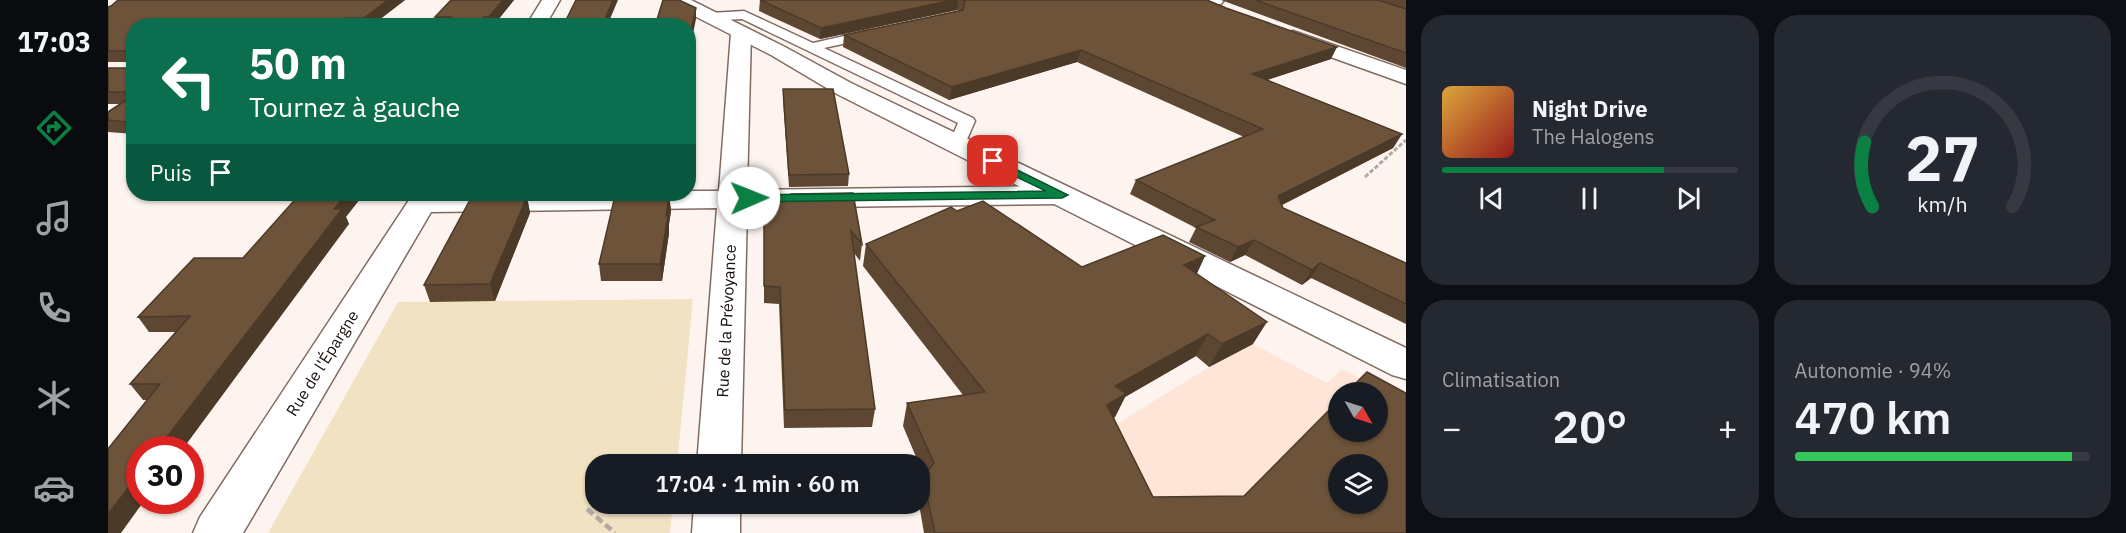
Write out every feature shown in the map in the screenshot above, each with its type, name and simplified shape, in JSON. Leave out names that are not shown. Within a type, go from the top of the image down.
[{"type":"street","points":[[539,18],[551,0]]},
{"type":"street","points":[[677,0],[843,88],[1406,365]]},
{"type":"street","points":[[1273,29],[1406,77]]},
{"type":"street","name":"Rue de la Prévoyance","points":[[719,454],[741,33]]},
{"type":"street","points":[[696,198],[1062,195]]},
{"type":"street","name":"Rue de l'Épargne","points":[[217,533],[422,201]]},
{"type":"street","points":[[716,533],[717,514]]},
{"type":"lane","points":[[710,17],[744,15],[967,121],[957,144]]},
{"type":"lane","points":[[812,47],[879,33]]},
{"type":"path","points":[[1365,177],[1406,140]]},
{"type":"path","points":[[594,514],[615,533]]},
{"type":"shaded area","points":[[693,299],[678,454],[585,454],[585,514],[672,514],[670,533],[268,533],[398,302]]},
{"type":"shaded area","points":[[1253,344],[1328,382],[1328,442],[1388,442],[1388,393],[1406,402],[1406,533],[924,533],[1099,435],[1209,367]]},
{"type":"shaded area","points":[[1342,369],[1367,382],[1328,382]]},
{"type":"building","points":[[118,0],[388,0],[364,18],[126,18],[126,51],[108,51],[108,7]]},
{"type":"building","points":[[451,0],[503,0],[489,17],[435,17]]},
{"type":"building","points":[[576,0],[613,0],[605,18],[567,18]]},
{"type":"building","points":[[663,0],[679,0],[696,8],[694,18],[657,18]]},
{"type":"building","points":[[760,0],[953,0],[821,28]]},
{"type":"building","points":[[962,0],[1207,0],[1337,47],[1252,74],[1402,134],[1278,196],[1283,208],[1406,263],[1406,304],[1320,263],[1312,270],[1254,240],[1238,247],[1196,227],[1215,220],[1136,180],[1263,129],[1081,50],[952,87],[844,35],[963,10],[965,1]]},
{"type":"building","points":[[1255,0],[1378,0],[1406,9],[1406,53]]},
{"type":"building","points":[[108,68],[126,68],[126,92],[108,92]]},
{"type":"building","points":[[783,89],[833,89],[849,174],[789,175]]},
{"type":"building","points":[[126,100],[126,122],[108,120],[108,112]]},
{"type":"building","points":[[853,193],[862,244],[851,231],[875,409],[785,410],[780,287],[764,286],[764,209],[791,194]]},
{"type":"building","points":[[294,201],[340,201],[334,209],[342,209],[168,436],[126,436],[126,491],[108,514],[108,449],[160,384],[130,384],[190,316],[138,317],[194,258],[243,258]]},
{"type":"building","points":[[469,201],[525,201],[490,284],[424,285]]},
{"type":"building","points":[[614,201],[668,201],[660,264],[599,264]]},
{"type":"building","points":[[983,201],[1082,267],[1163,235],[1205,256],[1184,265],[1267,322],[1222,344],[1208,334],[1115,386],[1126,394],[1107,405],[1153,497],[1244,496],[1328,411],[1328,442],[1388,442],[1388,383],[1406,393],[1406,533],[935,533],[930,510],[930,468],[934,463],[907,403],[985,392],[866,244],[951,207],[957,211]]},
{"type":"building","points":[[1367,372],[1386,382],[1357,382]]},
{"type":"route","points":[[749,198],[1062,195],[993,161]]}]
